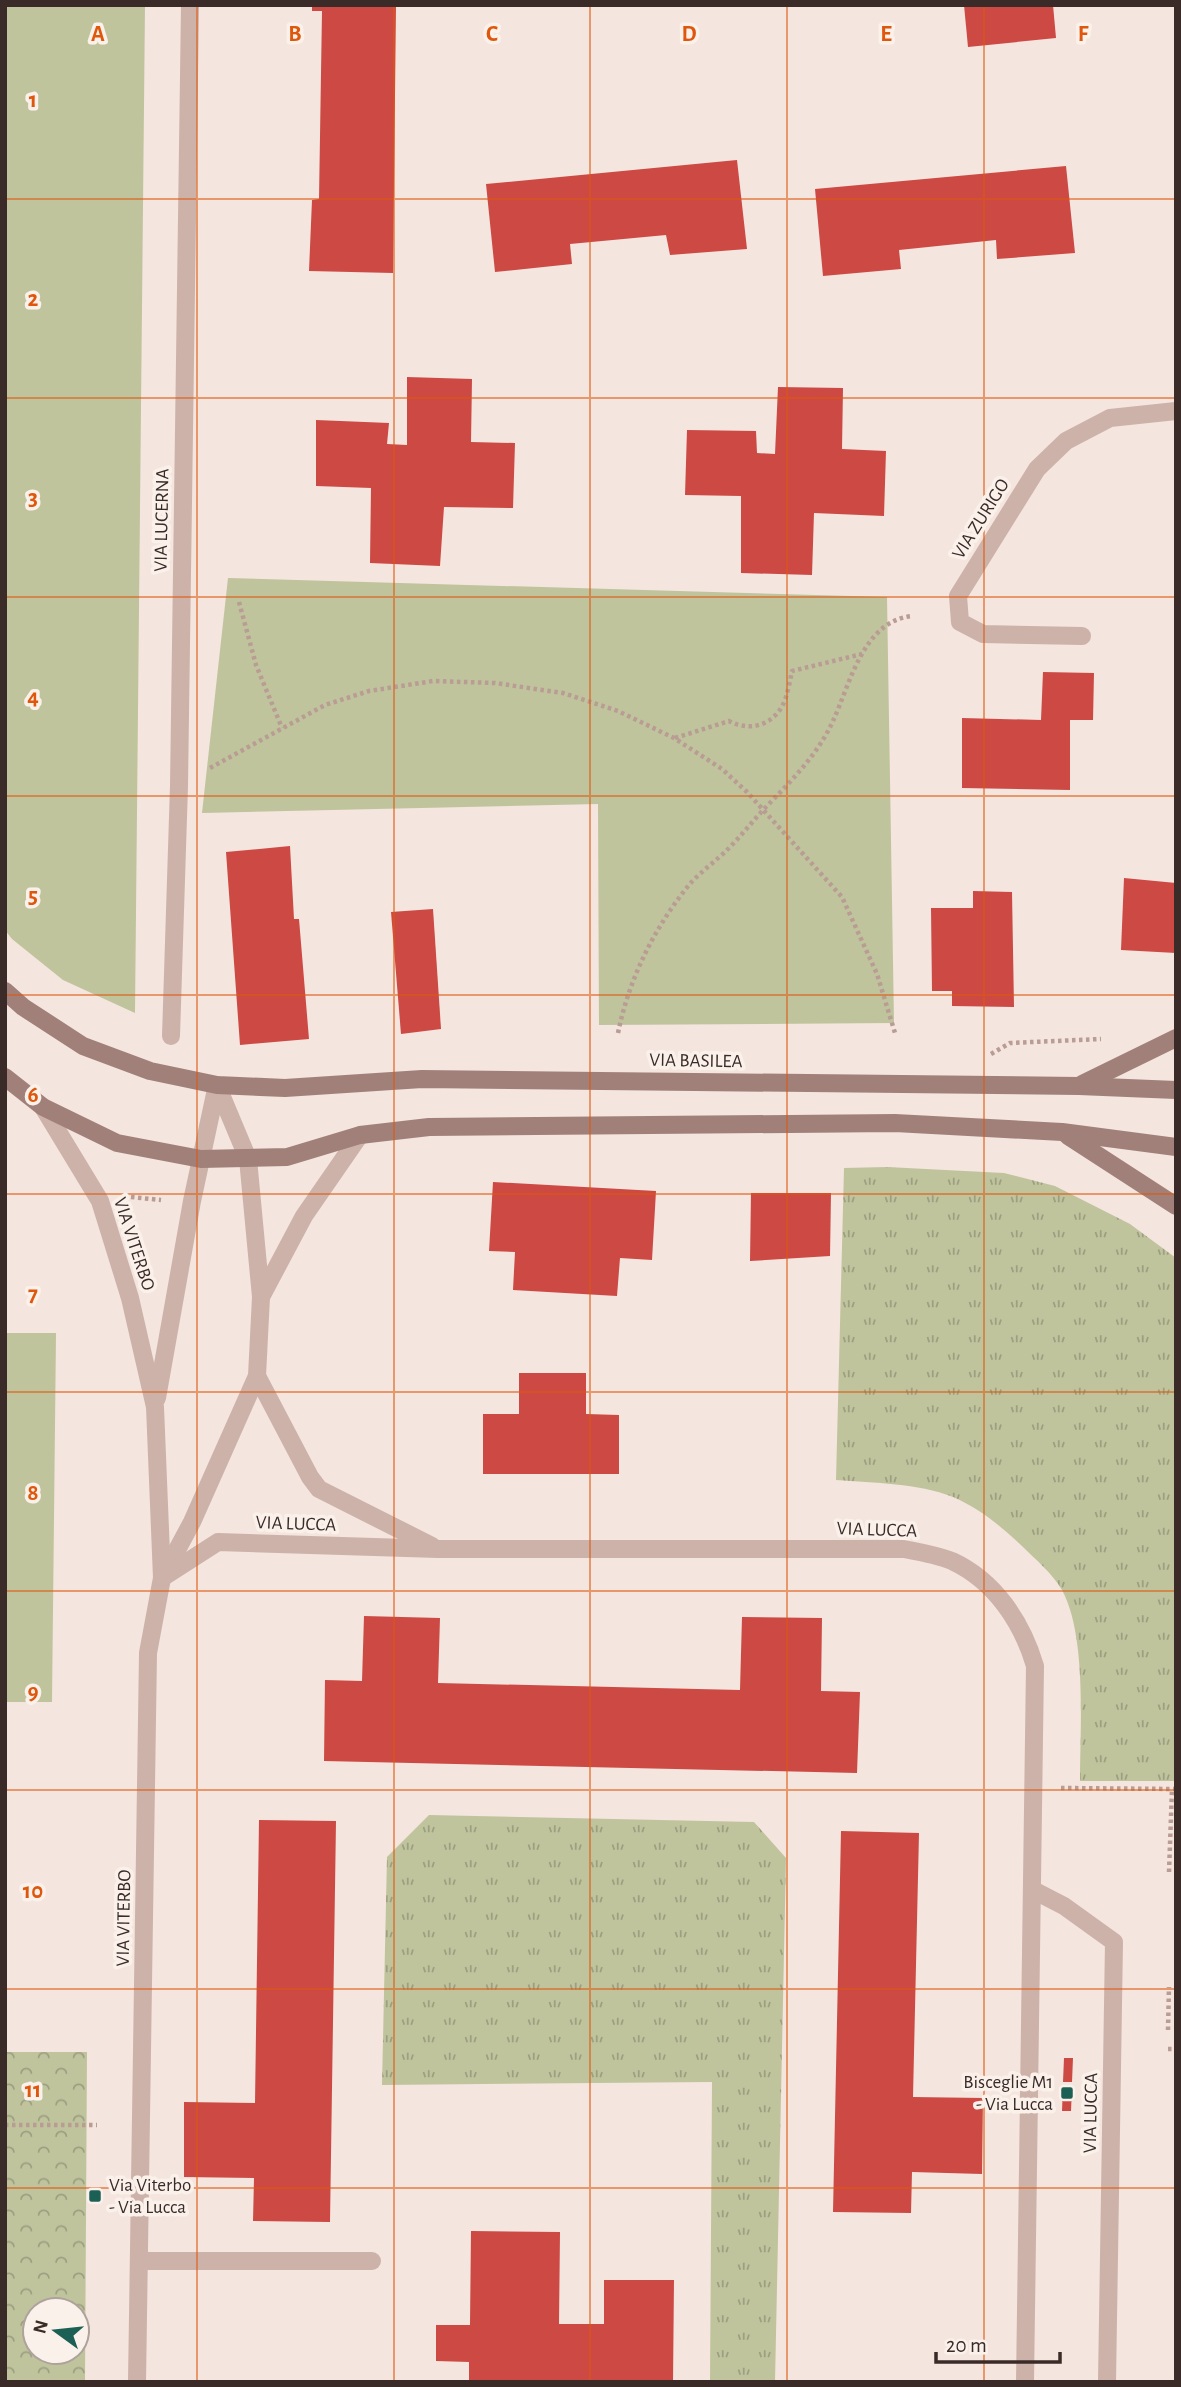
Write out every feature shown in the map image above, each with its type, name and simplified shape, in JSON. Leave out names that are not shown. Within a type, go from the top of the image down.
[{"type":"main road","name":"VIA BASILEA","points":[[5,991],[23,1007],[83,1046],[150,1071],[217,1086],[285,1088],[422,1079],[965,1084],[1176,1090]]},
{"type":"main road","points":[[1079,1086],[1176,1038]]},
{"type":"main road","points":[[5,1077],[43,1107],[117,1143],[201,1159],[287,1157],[360,1135],[429,1127],[884,1124],[1062,1132],[1176,1147]]},
{"type":"main road","points":[[1062,1132],[1176,1206]]},
{"type":"street","name":"VIA LUCERNA","points":[[171,1036],[180,758],[190,5]]},
{"type":"street","name":"VIA ZURIGO","points":[[1082,636],[983,634],[960,622],[957,596],[1037,469],[1066,441],[1110,418],[1176,411]]},
{"type":"street","points":[[217,1086],[248,1159]]},
{"type":"street","points":[[201,1159],[217,1086]]},
{"type":"street","name":"VIA VITERBO","points":[[43,1107],[100,1201],[130,1298],[155,1407],[162,1578],[148,1653],[137,2382]]},
{"type":"street","name":"VIA VITERBO","points":[[261,1297],[304,1216],[360,1135]]},
{"type":"street","name":"VIA VITERBO","points":[[155,1407],[201,1159]]},
{"type":"street","name":"VIA VITERBO","points":[[162,1578],[192,1522],[257,1376],[261,1297],[248,1159]]},
{"type":"street","name":"VIA LUCCA","points":[[257,1376],[310,1478],[319,1489],[438,1549]]},
{"type":"street","name":"VIA LUCCA","points":[[162,1578],[218,1542],[438,1549],[904,1549],[953,1562],[982,1581],[1015,1617],[1035,1666],[1025,2382]]},
{"type":"street","name":"VIA LUCCA","points":[[1033,1890],[1064,1906],[1114,1941],[1107,2382]]},
{"type":"street","points":[[139,2261],[372,2261]]},
{"type":"path","points":[[239,602],[256,665],[282,728]]},
{"type":"path","points":[[618,1033],[639,965],[662,922],[691,883],[730,848],[805,767],[832,723],[850,676],[862,654],[879,632],[899,617],[912,616]]},
{"type":"path","points":[[674,738],[729,721],[742,728],[756,727],[772,718],[784,703],[792,671],[862,654]]},
{"type":"path","points":[[201,774],[325,705],[369,691],[433,681],[495,682],[563,693],[618,711],[674,738],[722,769],[764,810],[842,897],[877,974],[895,1033]]},
{"type":"path","points":[[965,1084],[993,1051],[1010,1043],[1108,1039]]},
{"type":"path","points":[[128,1196],[162,1200]]},
{"type":"path","points":[[1071,1788],[1174,1789],[1169,1872]]},
{"type":"path","points":[[1168,2030],[1169,1987]]},
{"type":"path","points":[[1168,2049],[1176,2049]]},
{"type":"path","points":[[5,2125],[97,2125]]},
{"type":"green space","points":[[5,5],[145,5],[135,1013],[63,980],[12,939],[5,930]]},
{"type":"green space","points":[[228,578],[887,597],[894,1023],[599,1025],[598,804],[202,813]]},
{"type":"green space","points":[[887,1167],[1004,1173],[1055,1186],[1130,1224],[1176,1258],[1176,1781],[1080,1781],[1079,1657],[1070,1609],[1054,1578],[1006,1532],[972,1507],[939,1492],[896,1484],[836,1480],[844,1168]]},
{"type":"green space","points":[[5,1333],[56,1333],[52,1702],[5,1702]]},
{"type":"green space","points":[[429,1815],[754,1822],[786,1858],[775,2382],[710,2382],[712,2082],[382,2085],[387,1857]]},
{"type":"green space","points":[[5,2052],[87,2052],[86,2296],[21,2296],[21,2366],[85,2366],[85,2382],[5,2382]]},
{"type":"building","points":[[312,5],[396,5],[393,273],[309,271],[312,200],[319,199],[322,11],[312,11]]},
{"type":"building","points":[[964,5],[1053,5],[1056,38],[968,47]]},
{"type":"building","points":[[737,160],[747,249],[670,255],[666,235],[570,244],[572,264],[495,272],[486,184]]},
{"type":"building","points":[[1066,166],[1075,253],[997,259],[996,240],[899,250],[901,269],[823,276],[815,189]]},
{"type":"building","points":[[407,377],[472,379],[471,442],[515,443],[513,508],[444,507],[440,566],[370,563],[371,488],[316,486],[316,420],[389,423],[387,444],[407,445]]},
{"type":"building","points":[[778,387],[843,388],[842,449],[886,451],[884,516],[814,513],[812,575],[741,573],[741,496],[685,495],[687,430],[756,431],[757,453],[775,454]]},
{"type":"building","points":[[1043,672],[1094,673],[1093,720],[1070,720],[1070,790],[962,788],[962,718],[1041,720]]},
{"type":"building","points":[[290,846],[294,919],[299,919],[309,1039],[240,1045],[226,852]]},
{"type":"building","points":[[1124,878],[1176,883],[1176,953],[1121,950]]},
{"type":"building","points":[[973,891],[1012,892],[1014,1007],[952,1006],[952,991],[932,991],[931,908],[973,908]]},
{"type":"building","points":[[433,909],[441,1029],[401,1034],[391,912]]},
{"type":"building","points":[[493,1182],[656,1191],[652,1260],[620,1258],[617,1296],[513,1290],[515,1252],[489,1251]]},
{"type":"building","points":[[751,1193],[831,1193],[830,1256],[750,1261]]},
{"type":"building","points":[[519,1373],[586,1373],[586,1414],[619,1415],[619,1474],[483,1474],[483,1414],[519,1414]]},
{"type":"building","points":[[364,1616],[440,1618],[438,1683],[740,1690],[742,1617],[822,1618],[821,1691],[860,1692],[857,1773],[324,1761],[325,1680],[362,1681]]},
{"type":"building","points":[[259,1820],[336,1821],[330,2222],[253,2221],[254,2178],[184,2177],[184,2102],[255,2103]]},
{"type":"building","points":[[841,1831],[919,1833],[913,2097],[983,2098],[982,2174],[912,2172],[911,2213],[833,2212]]},
{"type":"building","points":[[1064,2058],[1073,2058],[1072,2082],[1063,2082]]},
{"type":"building","points":[[1063,2086],[1072,2087],[1071,2111],[1062,2111]]},
{"type":"building","points":[[471,2231],[560,2232],[559,2324],[604,2324],[604,2280],[674,2280],[673,2382],[469,2382],[469,2362],[436,2361],[436,2325],[470,2325]]},
{"type":"place","name":"Bisceglie M1 - Via Lucca","points":[[1067,2093]]},
{"type":"place","name":"Via Viterbo - Via Lucca","points":[[95,2196]]}]
